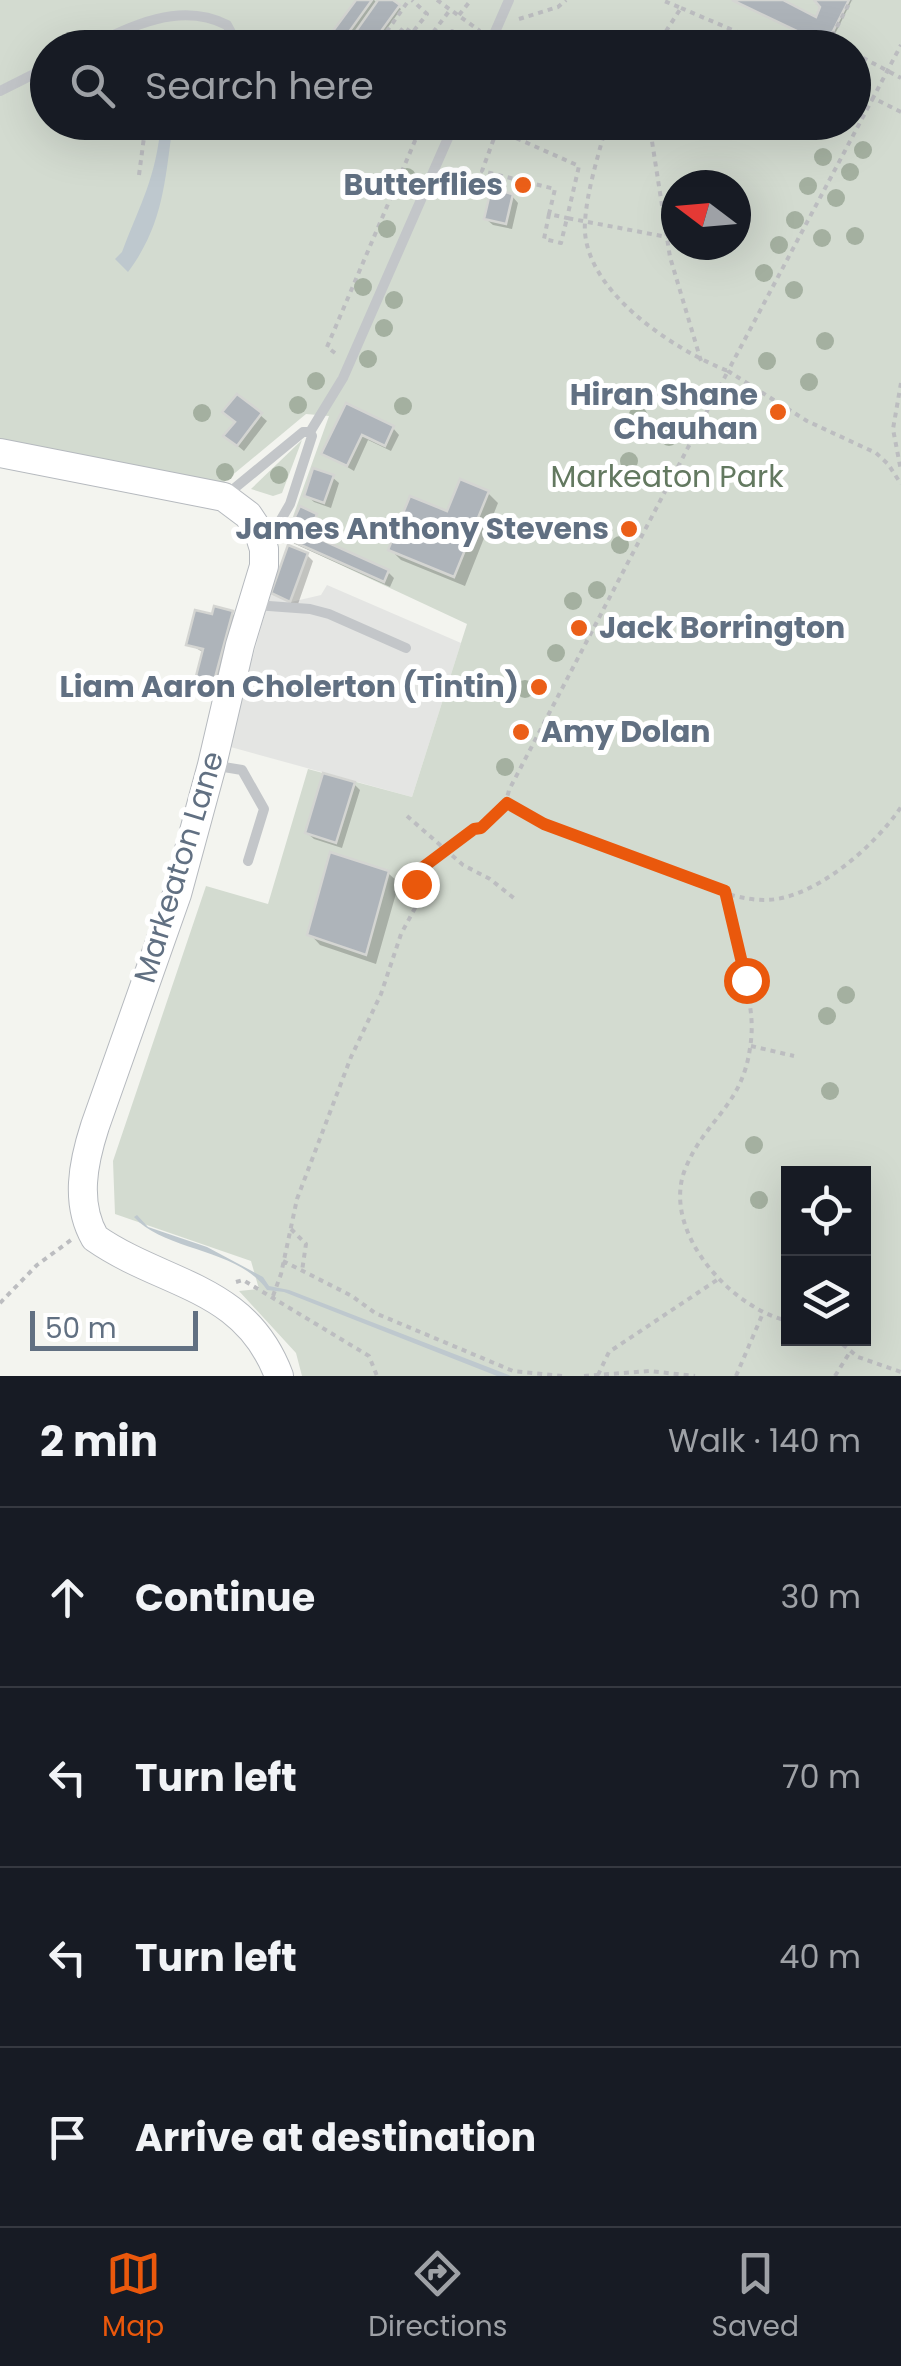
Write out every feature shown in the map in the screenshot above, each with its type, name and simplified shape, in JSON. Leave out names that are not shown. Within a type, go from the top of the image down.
[{"type":"street","points":[[0,452],[224,497],[248,515],[264,548]]},
{"type":"street","name":"Markeaton Lane","points":[[89,1227],[83,1196],[87,1151],[177,894],[264,566],[264,548]]},
{"type":"street","points":[[89,1227],[105,1245],[190,1283],[225,1304],[261,1340],[279,1376]]},
{"type":"lane","points":[[497,29],[510,0]]},
{"type":"lane","points":[[130,30],[154,20],[193,12],[227,24],[230,30]]},
{"type":"lane","points":[[0,90],[30,76]]},
{"type":"lane","points":[[310,432],[329,406],[447,140]]},
{"type":"lane","points":[[224,497],[303,432],[310,432]]},
{"type":"lane","points":[[264,548],[290,504],[310,432]]},
{"type":"lane","points":[[254,605],[329,614],[406,648]]},
{"type":"lane","points":[[212,765],[242,770],[264,809],[248,861]]},
{"type":"path","points":[[391,30],[411,0],[427,14],[415,30]]},
{"type":"path","points":[[437,0],[478,30]]},
{"type":"path","points":[[459,16],[472,0]]},
{"type":"path","points":[[497,29],[558,7],[566,0]]},
{"type":"path","points":[[662,0],[733,30]]},
{"type":"path","points":[[835,30],[850,0]]},
{"type":"path","points":[[667,30],[681,8]]},
{"type":"path","points":[[434,30],[450,10]]},
{"type":"path","points":[[871,104],[901,46]]},
{"type":"path","points":[[871,62],[901,78]]},
{"type":"path","points":[[871,96],[901,112]]},
{"type":"path","points":[[139,174],[144,140]]},
{"type":"path","points":[[351,359],[327,347],[415,140]]},
{"type":"path","points":[[494,140],[482,171],[555,189],[544,239],[561,243],[579,166],[520,140]]},
{"type":"path","points":[[603,140],[585,222],[592,260],[617,296],[644,322],[701,361],[728,371],[807,421],[876,453],[901,484]]},
{"type":"path","points":[[652,140],[661,199]]},
{"type":"path","points":[[377,1376],[369,1356],[272,1296],[281,1274],[297,1198],[351,1057],[381,994],[401,934],[415,908],[418,871],[474,829],[481,828],[507,803],[509,790],[852,140]]},
{"type":"path","points":[[549,214],[661,236]]},
{"type":"path","points":[[672,260],[701,361]]},
{"type":"path","points":[[901,383],[894,429],[901,471]]},
{"type":"path","points":[[507,803],[544,824],[725,891],[767,900],[806,890],[842,869],[901,807]]},
{"type":"path","points":[[407,816],[447,851],[515,899]]},
{"type":"path","points":[[725,891],[752,1004],[751,1046],[743,1083],[684,1173],[682,1201],[688,1232],[718,1279],[764,1313],[781,1319]]},
{"type":"path","points":[[751,1046],[794,1056]]},
{"type":"path","points":[[0,1303],[37,1265],[89,1227]]},
{"type":"path","points":[[291,1229],[306,1244],[302,1271]]},
{"type":"path","points":[[283,1261],[352,1296],[376,1313],[514,1370],[562,1376]]},
{"type":"path","points":[[598,1375],[609,1352],[718,1279]]},
{"type":"path","points":[[736,1376],[764,1313]]},
{"type":"path","points":[[844,1346],[868,1363],[901,1372]]},
{"type":"path","points":[[835,1376],[850,1352]]},
{"type":"path","points":[[584,1376],[649,1371],[695,1376]]},
{"type":"shaded area","points":[[158,140],[171,140],[156,219],[128,272],[115,259],[122,252]]},
{"type":"shaded area","points":[[327,585],[461,643],[412,797],[227,746],[271,593],[291,602],[321,595]]},
{"type":"shaded area","points":[[137,1215],[148,1227],[207,1247],[263,1277],[269,1286],[289,1290],[511,1376],[497,1376],[284,1292],[267,1290],[238,1266],[164,1237],[148,1228],[134,1217]]},
{"type":"green space","name":"Markeaton Park","points":[[0,0],[901,0],[901,1376],[302,1376],[296,1353],[239,1291],[259,1289],[251,1261],[115,1214],[113,1161],[206,886],[268,904],[308,769],[412,797],[467,624],[285,539],[329,416],[306,414],[218,487],[0,443]]},
{"type":"green space","points":[[302,440],[282,493],[273,496],[251,489]]},
{"type":"building","points":[[356,0],[372,0],[350,30],[334,30]]},
{"type":"building","points":[[378,0],[393,0],[400,5],[382,30],[357,30]]},
{"type":"building","points":[[732,0],[783,0],[816,17],[820,7],[814,0],[849,0],[834,30],[795,30]]},
{"type":"building","points":[[491,189],[513,194],[506,224],[484,219]]},
{"type":"building","points":[[237,394],[262,413],[237,446],[223,436],[235,422],[222,412]]},
{"type":"building","points":[[346,403],[394,426],[385,446],[362,435],[347,466],[321,454]]},
{"type":"building","points":[[313,468],[334,475],[324,503],[304,496]]},
{"type":"building","points":[[460,479],[489,491],[454,577],[388,550],[410,496],[447,511]]},
{"type":"building","points":[[300,506],[317,514],[309,534],[389,570],[384,582],[285,538]]},
{"type":"building","points":[[288,545],[308,553],[290,602],[271,593]]},
{"type":"building","points":[[214,606],[233,611],[213,685],[195,680],[203,649],[186,645],[195,610],[212,614]]},
{"type":"building","points":[[323,773],[355,782],[336,843],[305,833]]},
{"type":"building","points":[[330,852],[389,871],[366,955],[307,935]]},
{"type":"place","name":"Butterflies","points":[[523,185]]},
{"type":"place","name":"Hiran Shane Chauhan","points":[[778,412]]},
{"type":"place","name":"James Anthony Stevens","points":[[629,529]]},
{"type":"place","name":"Jack Borrington","points":[[579,628]]},
{"type":"place","name":"Liam Aaron Cholerton (Tintin)","points":[[539,687]]},
{"type":"place","name":"Amy Dolan","points":[[521,732]]},
{"type":"route","points":[[416,884],[418,871],[474,829],[481,828],[507,803],[544,824],[725,891],[746,980]]}]
